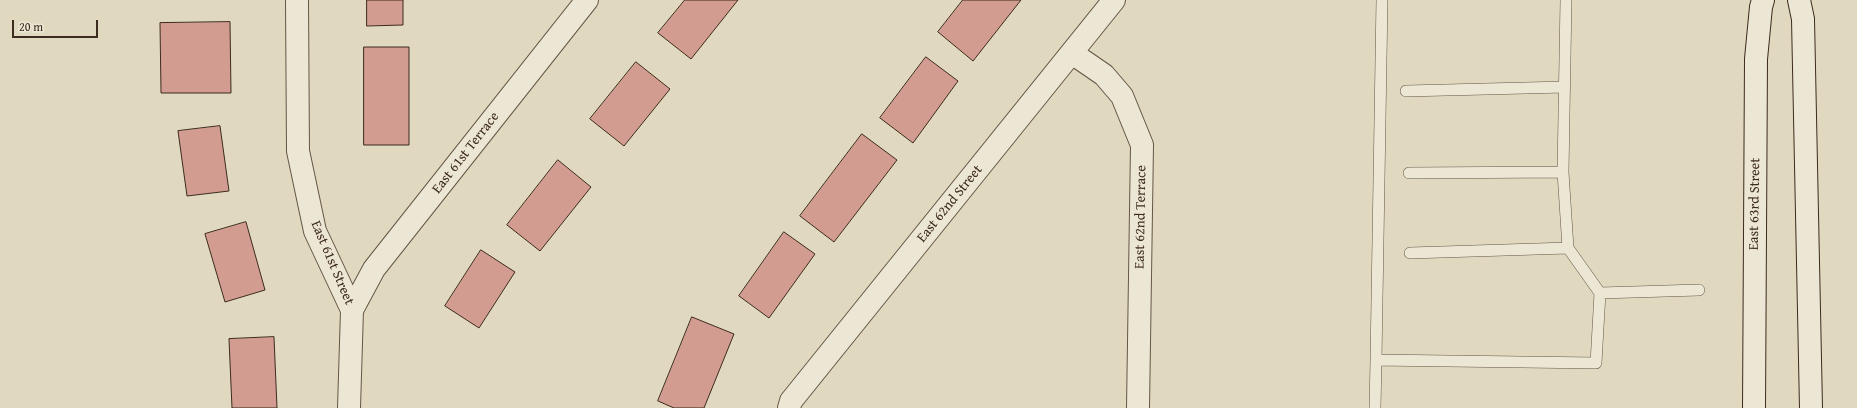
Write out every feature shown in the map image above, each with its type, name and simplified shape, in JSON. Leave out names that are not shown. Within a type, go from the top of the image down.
[{"type":"street","name":"East 61st Street","points":[[296,0],[298,151],[315,231],[352,310],[349,408]]},
{"type":"street","name":"East 61st Terrace","points":[[352,310],[374,269],[587,0]]},
{"type":"street","name":"East 62nd Street","points":[[789,408],[791,401],[1114,0]]},
{"type":"street","name":"East 63rd Street","points":[[1754,408],[1756,59],[1763,0]]},
{"type":"street","points":[[1799,0],[1802,20],[1811,408]]},
{"type":"street","name":"East 62nd Terrace","points":[[1072,53],[1104,75],[1122,96],[1142,145],[1138,408]]},
{"type":"lane","points":[[1375,408],[1382,0]]},
{"type":"lane","points":[[1376,360],[1596,363],[1600,293],[1568,248],[1563,172],[1566,0]]},
{"type":"lane","points":[[1406,91],[1565,87]]},
{"type":"lane","points":[[1409,173],[1563,172]]},
{"type":"lane","points":[[1410,253],[1568,248]]},
{"type":"lane","points":[[1600,293],[1699,290]]},
{"type":"building","points":[[367,0],[403,0],[403,25],[367,26]]},
{"type":"building","points":[[685,0],[738,0],[691,59],[658,33]]},
{"type":"building","points":[[963,0],[1021,0],[973,61],[938,32]]},
{"type":"building","points":[[230,22],[231,93],[161,93],[160,23]]},
{"type":"building","points":[[364,47],[409,47],[409,145],[364,145]]},
{"type":"building","points":[[926,57],[958,81],[913,143],[880,118]]},
{"type":"building","points":[[636,62],[670,89],[624,146],[590,119]]},
{"type":"building","points":[[220,126],[229,191],[187,196],[178,131]]},
{"type":"building","points":[[862,134],[897,160],[834,242],[800,216]]},
{"type":"building","points":[[558,160],[591,187],[540,251],[507,225]]},
{"type":"building","points":[[246,222],[265,290],[225,302],[205,234]]},
{"type":"building","points":[[784,232],[815,254],[769,318],[739,296]]},
{"type":"building","points":[[481,250],[515,272],[479,328],[445,306]]},
{"type":"building","points":[[692,317],[734,334],[704,408],[674,408],[658,401]]},
{"type":"building","points":[[274,337],[277,408],[232,408],[229,339]]}]
